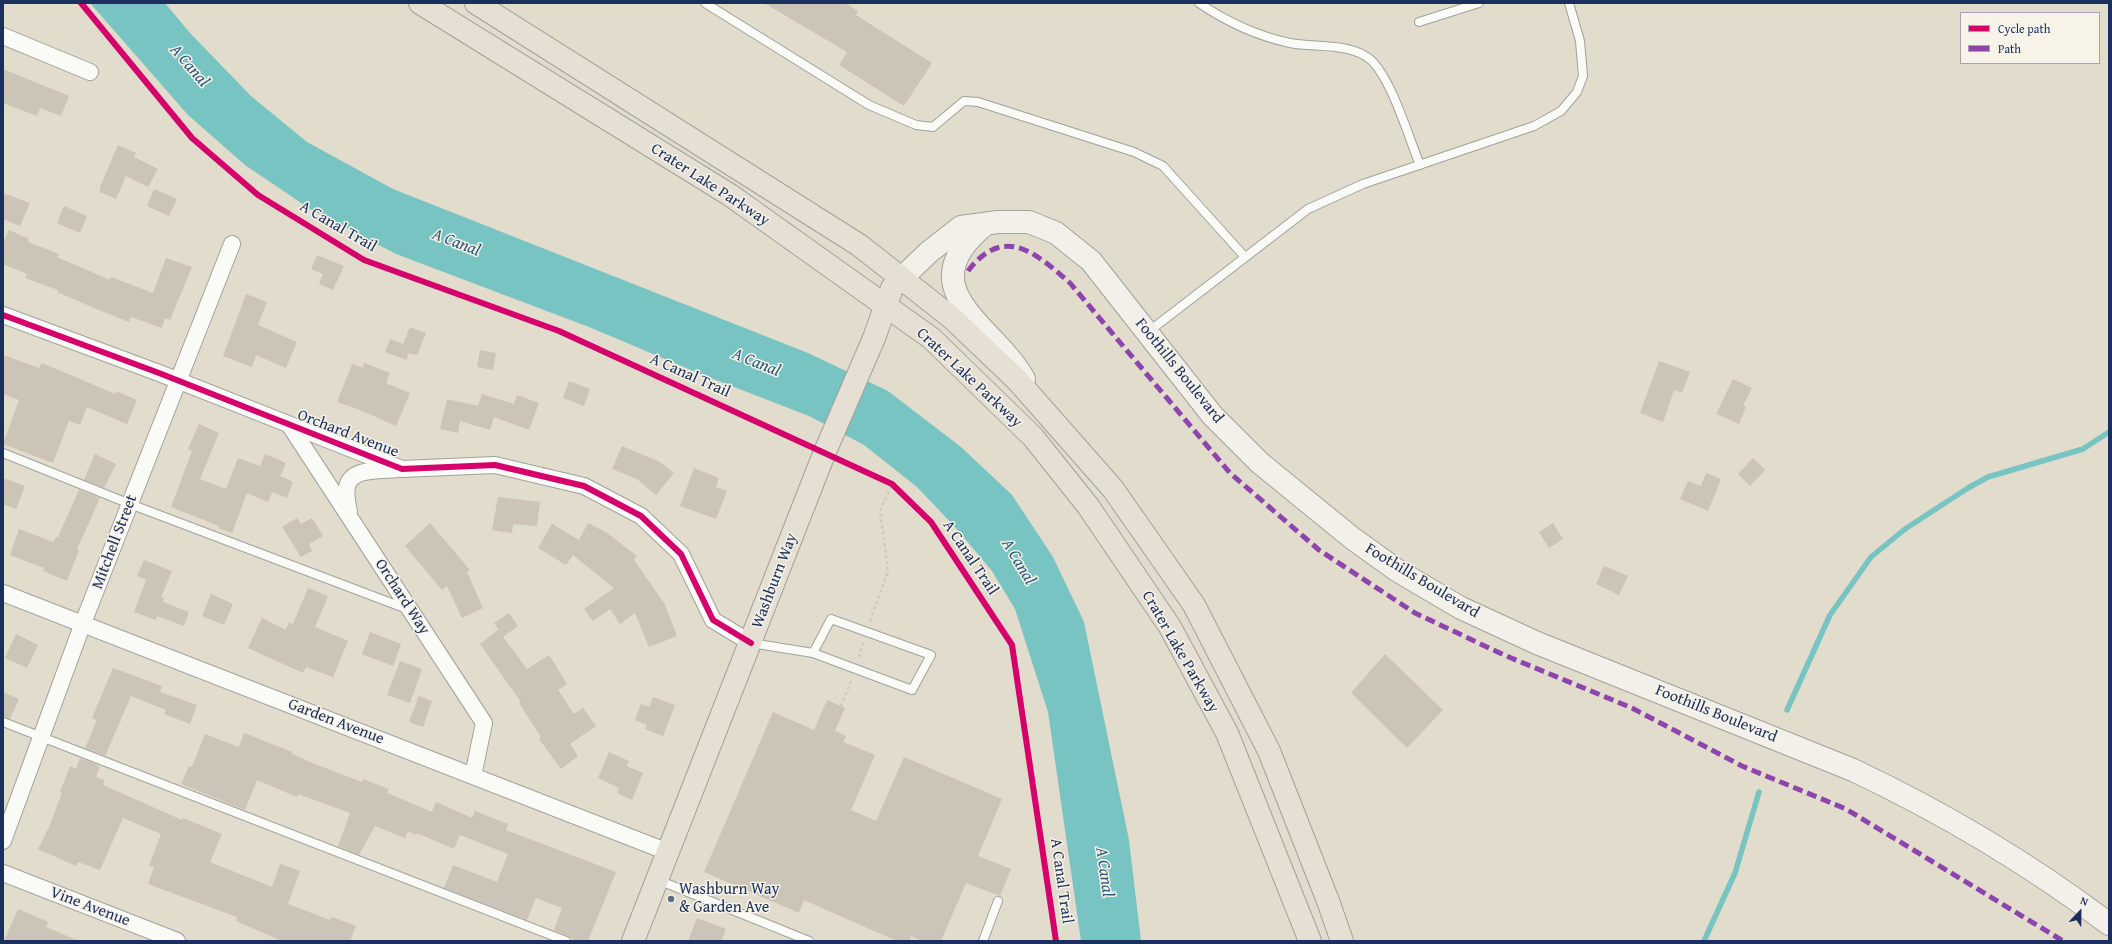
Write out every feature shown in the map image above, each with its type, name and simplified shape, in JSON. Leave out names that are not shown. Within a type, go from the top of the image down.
[{"type":"main road","name":"Crater Lake Parkway","points":[[420,3],[730,195],[893,291],[952,318],[1017,380],[1113,489],[1194,605],[1269,751],[1328,901],[1342,941]]},
{"type":"main road","name":"Crater Lake Parkway","points":[[476,3],[859,245],[893,291],[931,338],[1033,438],[1088,506],[1170,627],[1227,734],[1310,941]]},
{"type":"main road","name":"Foothills Boulevard","points":[[893,291],[929,252],[961,227],[1029,222],[1056,234],[1091,261],[1212,415],[1260,463],[1329,521],[1398,571],[1461,608],[1538,643],[1853,770],[1903,793],[2006,851],[2109,924]]},
{"type":"main road","points":[[986,224],[974,233],[956,262],[953,276],[959,302],[969,316],[1015,364],[1035,400]]},
{"type":"main road","name":"Washburn Way","points":[[633,941],[824,454],[828,449],[893,291]]},
{"type":"main road","points":[[1279,866],[1294,941]]},
{"type":"street","points":[[3,36],[90,72]]},
{"type":"street","name":"Mitchell Street","points":[[3,841],[83,623],[232,244]]},
{"type":"street","name":"Orchard Avenue","points":[[3,315],[178,381],[402,469],[495,465],[584,486],[641,516],[681,554],[713,620],[751,643]]},
{"type":"street","name":"Orchard Way","points":[[290,426],[484,723],[473,776]]},
{"type":"street","points":[[349,516],[346,488],[350,479],[357,474],[402,469]]},
{"type":"street","name":"Garden Avenue","points":[[3,593],[668,852]]},
{"type":"street","name":"Vine Avenue","points":[[3,874],[177,941]]},
{"type":"lane","points":[[705,3],[869,105],[916,125],[933,127],[964,101],[978,102],[1134,152],[1163,166],[1245,257]]},
{"type":"lane","points":[[1199,3],[1215,14],[1252,33],[1291,43],[1328,46],[1357,52],[1371,60],[1386,80],[1420,165]]},
{"type":"lane","points":[[1419,22],[1479,3]]},
{"type":"lane","points":[[1147,333],[1308,209],[1363,184],[1534,126],[1561,111],[1577,92],[1583,76],[1580,41],[1569,3]]},
{"type":"lane","points":[[3,453],[130,504],[410,610]]},
{"type":"lane","points":[[751,643],[813,653],[912,690],[931,655],[831,619],[813,653]]},
{"type":"lane","points":[[3,722],[566,941]]},
{"type":"lane","points":[[658,880],[809,941]]},
{"type":"lane","points":[[983,941],[998,901]]},
{"type":"path","points":[[841,706],[856,669],[866,632],[888,571],[880,511],[889,482],[898,489]]},
{"type":"water","name":"A Canal","points":[[90,3],[165,3],[190,33],[251,96],[307,142],[393,189],[808,353],[888,391],[961,447],[1012,495],[1053,557],[1084,622],[1129,840],[1141,941],[1081,941],[1048,712],[1015,609],[992,571],[955,527],[917,487],[864,445],[809,416],[698,373],[589,327],[396,254],[310,209],[245,165],[188,115]]},
{"type":"building","points":[[764,3],[845,3],[858,11],[856,15],[932,63],[904,106],[839,65],[847,52]]},
{"type":"building","points":[[3,69],[69,96],[61,116],[40,108],[37,116],[3,103]]},
{"type":"building","points":[[118,145],[136,153],[134,157],[158,169],[148,187],[126,176],[116,199],[100,192],[100,187]]},
{"type":"building","points":[[154,189],[177,199],[169,216],[147,206]]},
{"type":"building","points":[[3,193],[30,203],[20,226],[3,219]]},
{"type":"building","points":[[64,206],[87,216],[80,233],[57,223]]},
{"type":"building","points":[[9,230],[29,239],[28,242],[59,254],[57,257],[110,280],[111,277],[153,293],[166,258],[192,267],[170,320],[165,318],[162,328],[131,317],[129,322],[57,292],[58,290],[25,278],[27,274],[3,264],[3,243]]},
{"type":"building","points":[[317,255],[344,266],[333,290],[319,284],[323,274],[311,269]]},
{"type":"building","points":[[246,294],[267,302],[258,325],[297,342],[286,368],[256,355],[252,367],[223,356]]},
{"type":"building","points":[[410,327],[426,333],[417,355],[408,353],[407,360],[385,352],[390,339],[403,344]]},
{"type":"building","points":[[480,350],[496,353],[493,370],[477,367]]},
{"type":"building","points":[[3,355],[39,368],[42,363],[115,394],[116,391],[137,400],[127,424],[87,407],[80,425],[69,421],[53,463],[3,444],[19,400],[3,394]]},
{"type":"building","points":[[1659,361],[1690,372],[1682,393],[1674,390],[1663,422],[1640,413]]},
{"type":"building","points":[[364,363],[390,373],[386,383],[410,393],[396,426],[358,409],[337,402],[352,364],[363,368]]},
{"type":"building","points":[[1733,379],[1752,388],[1743,406],[1746,407],[1739,424],[1716,414]]},
{"type":"building","points":[[569,381],[590,389],[584,406],[563,398]]},
{"type":"building","points":[[482,394],[514,404],[517,395],[539,403],[529,430],[494,417],[490,430],[460,421],[458,433],[440,429],[447,399],[478,406]]},
{"type":"building","points":[[199,424],[219,433],[200,479],[226,489],[238,458],[260,466],[265,454],[286,463],[280,476],[293,482],[287,498],[272,492],[268,502],[247,493],[232,533],[218,528],[219,526],[171,507],[192,451],[188,449]]},
{"type":"building","points":[[622,446],[660,462],[674,473],[656,495],[637,479],[612,469]]},
{"type":"building","points":[[95,454],[116,464],[104,488],[84,480]]},
{"type":"building","points":[[1753,458],[1765,470],[1750,486],[1738,474]]},
{"type":"building","points":[[694,468],[719,478],[716,487],[727,491],[716,519],[680,506]]},
{"type":"building","points":[[1706,473],[1721,479],[1708,511],[1680,499],[1688,481],[1701,486]]},
{"type":"building","points":[[3,478],[25,486],[16,509],[3,504]]},
{"type":"building","points":[[79,490],[100,498],[77,549],[79,550],[67,581],[43,571],[44,568],[10,555],[19,529],[53,542],[56,537],[58,537]]},
{"type":"building","points":[[498,497],[540,502],[537,526],[513,524],[512,533],[492,530]]},
{"type":"building","points":[[297,518],[301,524],[312,518],[323,536],[309,544],[312,551],[301,557],[282,527]]},
{"type":"building","points":[[430,523],[470,570],[467,572],[483,608],[462,618],[447,586],[442,590],[405,546]]},
{"type":"building","points":[[588,523],[607,533],[637,556],[634,560],[664,603],[677,636],[649,647],[635,613],[620,624],[610,609],[593,621],[584,609],[614,588],[573,555],[566,565],[538,548],[552,524],[579,540]]},
{"type":"building","points":[[1553,523],[1563,539],[1549,548],[1539,532]]},
{"type":"building","points":[[144,560],[172,571],[161,597],[164,598],[163,602],[189,612],[184,626],[157,616],[156,620],[134,612],[146,580],[137,576]]},
{"type":"building","points":[[1604,566],[1628,576],[1619,595],[1596,584]]},
{"type":"building","points":[[308,588],[328,596],[315,627],[348,641],[333,677],[306,667],[303,673],[248,648],[262,618],[286,630],[289,622],[293,624]]},
{"type":"building","points":[[211,594],[233,604],[224,625],[202,616]]},
{"type":"building","points":[[509,613],[518,626],[503,637],[494,623]]},
{"type":"building","points":[[498,630],[527,669],[549,655],[567,684],[558,690],[574,714],[583,708],[596,726],[570,744],[578,756],[561,769],[539,739],[541,737],[519,703],[521,702],[480,644]]},
{"type":"building","points":[[370,632],[401,644],[393,666],[362,654]]},
{"type":"building","points":[[16,634],[38,645],[27,668],[5,658]]},
{"type":"building","points":[[1385,654],[1443,710],[1407,748],[1351,693]]},
{"type":"building","points":[[400,661],[422,669],[410,703],[387,695]]},
{"type":"building","points":[[113,668],[162,686],[160,692],[197,705],[190,724],[164,714],[166,710],[131,696],[105,756],[85,748],[97,720],[92,718]]},
{"type":"building","points":[[3,692],[19,699],[10,719],[3,717]]},
{"type":"building","points":[[419,696],[432,701],[423,727],[409,722]]},
{"type":"building","points":[[653,697],[675,705],[663,736],[645,729],[647,725],[635,720],[641,704],[649,707]]},
{"type":"building","points":[[827,700],[845,708],[835,731],[846,736],[843,742],[875,755],[851,810],[876,821],[904,757],[1002,799],[978,856],[1011,869],[1000,896],[966,883],[941,941],[922,941],[911,936],[910,941],[897,941],[804,900],[799,913],[704,872],[773,712],[814,730]]},
{"type":"building","points":[[244,733],[292,752],[291,753],[312,763],[362,782],[363,779],[389,789],[387,793],[432,812],[436,802],[472,818],[475,811],[508,824],[506,830],[616,872],[588,941],[575,941],[554,930],[562,908],[536,898],[527,920],[444,888],[453,865],[497,882],[508,854],[460,835],[454,849],[417,833],[416,835],[408,831],[405,838],[375,826],[359,855],[338,846],[350,813],[298,794],[297,797],[257,780],[245,810],[181,784],[189,766],[192,767],[205,734],[239,747]]},
{"type":"building","points":[[609,752],[629,761],[627,766],[643,773],[632,800],[617,793],[619,788],[598,778]]},
{"type":"building","points":[[80,758],[100,766],[96,777],[104,780],[103,785],[182,820],[183,818],[222,834],[210,862],[272,887],[280,864],[300,871],[288,904],[330,920],[332,917],[356,926],[350,941],[282,941],[236,921],[237,917],[148,884],[154,867],[149,866],[161,834],[123,818],[100,870],[78,862],[76,866],[38,849],[49,827],[62,793],[60,792],[70,766],[76,769]]},
{"type":"building","points":[[18,909],[48,922],[46,927],[79,941],[4,941]]},
{"type":"building","points":[[697,918],[726,929],[721,941],[688,941]]},
{"type":"waterway","points":[[1787,710],[1830,615],[1871,557],[1905,529],[1968,488],[1988,477],[2083,449],[2109,432]]},
{"type":"waterway","points":[[1704,941],[1735,873],[1759,792]]},
{"type":"marked path","points":[[968,271],[981,257],[994,249],[1007,246],[1020,248],[1045,262],[1070,283],[1230,473],[1319,550],[1415,613],[1504,655],[1632,708],[1742,766],[1846,809],[2063,941]]},
{"type":"cycle path","name":"A Canal Trail","points":[[81,3],[192,138],[258,195],[364,260],[559,331],[892,484],[931,522],[1012,645],[1056,941]]},
{"type":"cycle path","points":[[3,315],[159,373],[402,469],[495,465],[584,486],[641,516],[681,554],[713,620],[751,643]]},
{"type":"place","name":"Washburn Way & Garden Ave","points":[[671,899]]}]
